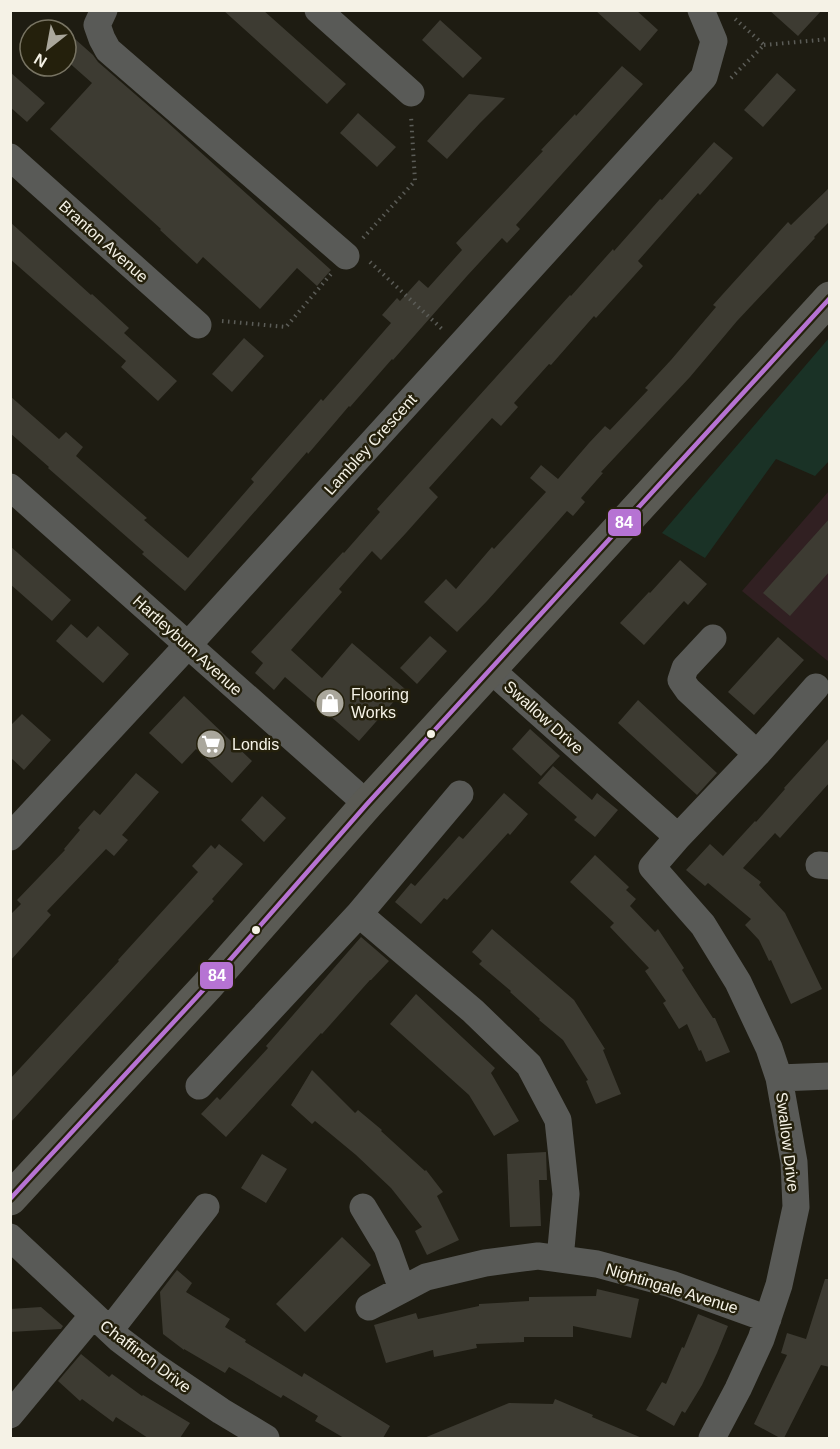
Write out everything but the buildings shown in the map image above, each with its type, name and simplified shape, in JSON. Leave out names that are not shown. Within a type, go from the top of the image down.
[{"type":"main road","points":[[10,1199],[207,986],[367,804],[830,298]]},
{"type":"street","points":[[104,10],[97,25],[108,50],[357,250]]},
{"type":"street","points":[[318,10],[411,93]]},
{"type":"street","name":"Lambley Crescent","points":[[14,825],[188,645],[704,77],[714,41],[700,10]]},
{"type":"street","name":"Branton Avenue","points":[[10,157],[198,326]]},
{"type":"street","name":"Hartleyburn Avenue","points":[[10,487],[367,804]]},
{"type":"street","points":[[713,638],[685,668],[681,680],[688,690],[757,754]]},
{"type":"street","name":"Swallow Drive","points":[[490,669],[678,837],[652,867],[703,925],[738,982],[769,1048],[779,1078],[794,1162],[796,1207],[779,1285],[761,1339],[712,1438]]},
{"type":"street","points":[[678,837],[757,754],[816,687]]},
{"type":"street","points":[[199,1086],[359,914],[460,794]]},
{"type":"street","points":[[359,914],[473,1011],[529,1065],[558,1120],[566,1194],[560,1259]]},
{"type":"street","points":[[779,1078],[830,1077]]},
{"type":"street","points":[[10,1415],[102,1323],[206,1207]]},
{"type":"street","points":[[363,1207],[387,1247],[402,1289]]},
{"type":"street","name":"Chaffinch Drive","points":[[10,1237],[119,1339],[221,1411],[266,1438]]},
{"type":"street","name":"Nightingale Avenue","points":[[369,1307],[426,1277],[485,1263],[538,1256],[597,1264],[671,1284],[768,1319]]},
{"type":"path","points":[[764,45],[830,39]]},
{"type":"path","points":[[198,326],[222,321],[286,327],[357,250],[415,181],[411,93]]},
{"type":"path","points":[[357,250],[460,345]]},
{"type":"shaded area","points":[[829,491],[829,662],[742,591]]},
{"type":"green space","points":[[829,338],[829,461],[815,476],[776,459],[705,558],[662,533]]},
{"type":"transit line","name":"84","points":[[10,1199],[207,986],[367,804],[830,298]]},
{"type":"place","name":"Flooring Works","points":[[330,703]]},
{"type":"place","name":"Londis","points":[[211,744]]}]
